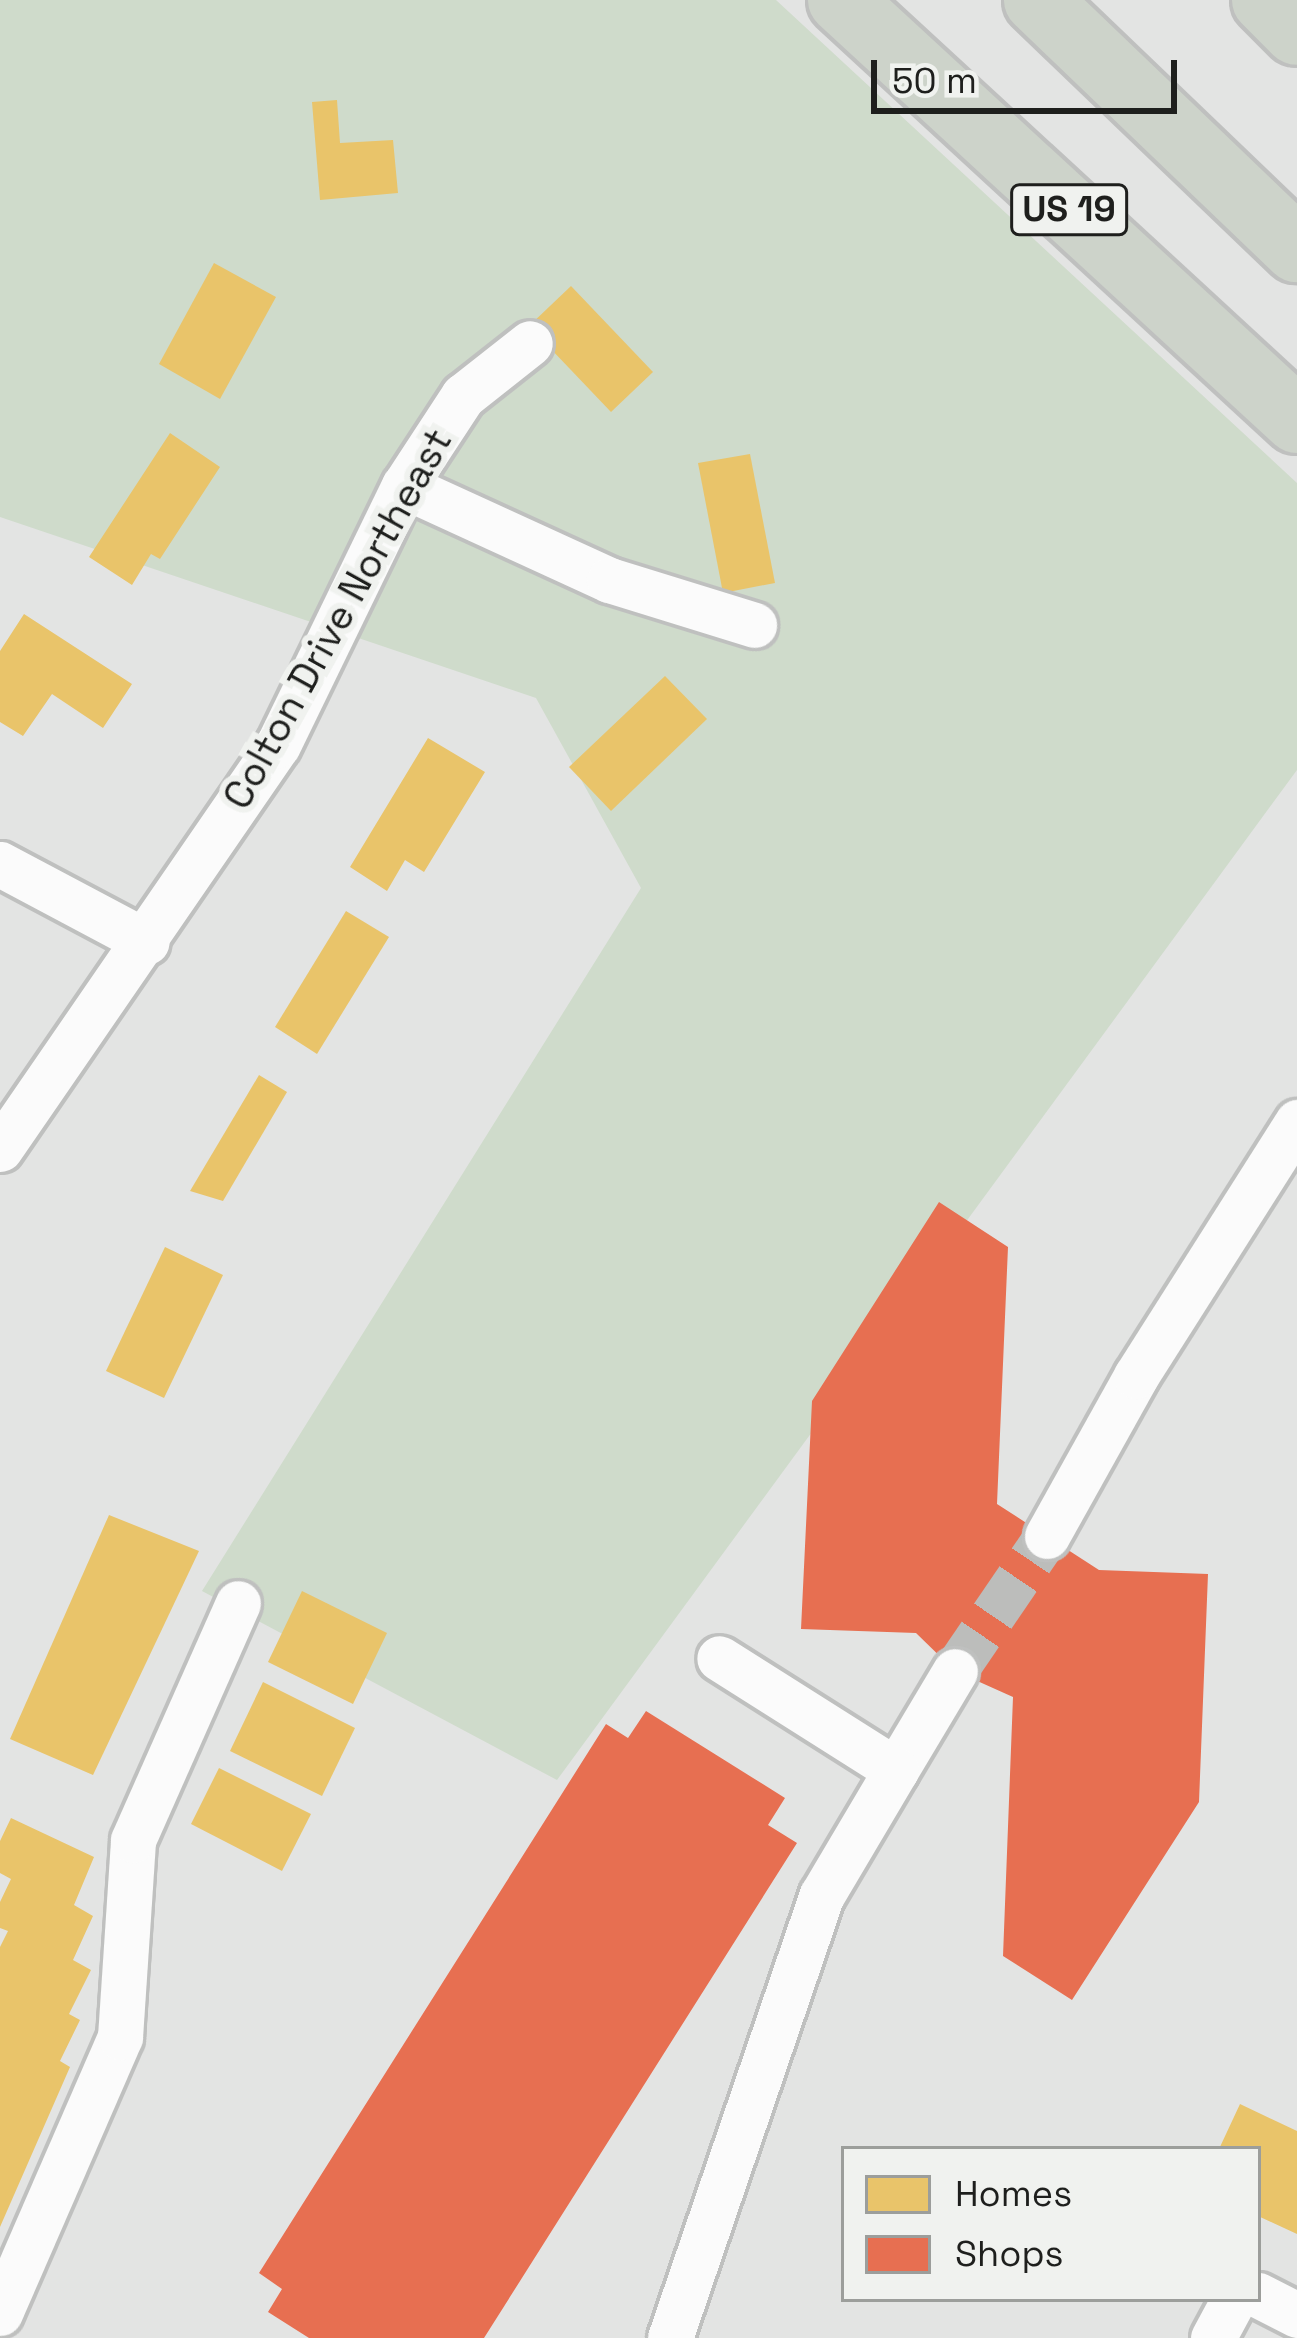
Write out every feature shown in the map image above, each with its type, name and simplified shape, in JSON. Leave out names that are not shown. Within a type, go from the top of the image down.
[{"type":"highway","name":"US 19","points":[[842,0],[1297,420]]},
{"type":"highway","points":[[1037,0],[1297,249]]},
{"type":"highway","points":[[1265,0],[1297,32]]},
{"type":"street","name":"Colton Drive Northeast","points":[[0,1149],[278,746],[404,486],[463,396],[530,343]]},
{"type":"street","points":[[404,486],[609,580],[754,625]]},
{"type":"street","points":[[0,864],[147,942]]},
{"type":"street","points":[[1047,1536],[1136,1376],[1297,1122]]},
{"type":"street","points":[[0,2313],[120,2037],[133,1840],[238,1603]]},
{"type":"street","points":[[719,1658],[896,1770]]},
{"type":"street","points":[[670,2338],[822,1895],[955,1671]]},
{"type":"street","points":[[1261,2297],[1297,2315]]},
{"type":"street","points":[[1213,2338],[1232,2302]]},
{"type":"green space","points":[[0,0],[776,0],[1297,483],[1297,770],[557,1780],[202,1591],[641,888],[536,698],[0,517]]},
{"type":"building: Homes","points":[[337,100],[340,143],[393,140],[398,193],[320,200],[312,102]]},
{"type":"building: Homes","points":[[214,263],[276,297],[220,399],[159,364]]},
{"type":"building: Homes","points":[[571,286],[653,372],[611,412],[529,326]]},
{"type":"building: Homes","points":[[170,433],[220,467],[160,559],[151,554],[132,585],[89,557]]},
{"type":"building: Homes","points":[[750,454],[775,583],[723,593],[698,463]]},
{"type":"building: Homes","points":[[24,614],[132,684],[103,728],[52,694],[23,736],[0,722],[0,651]]},
{"type":"building: Homes","points":[[665,676],[707,719],[611,811],[569,767]]},
{"type":"building: Homes","points":[[428,738],[485,772],[424,872],[405,860],[387,891],[350,867]]},
{"type":"building: Homes","points":[[346,911],[389,937],[317,1054],[275,1027]]},
{"type":"building: Homes","points":[[259,1075],[287,1092],[223,1201],[190,1191]]},
{"type":"building: Homes","points":[[165,1247],[223,1275],[164,1398],[106,1371]]},
{"type":"building: Homes","points":[[109,1515],[199,1551],[93,1775],[10,1739]]},
{"type":"building: Homes","points":[[302,1591],[387,1633],[353,1704],[268,1662]]},
{"type":"building: Homes","points":[[263,1682],[355,1728],[322,1796],[230,1751]]},
{"type":"building: Homes","points":[[219,1768],[311,1814],[282,1871],[191,1824]]},
{"type":"building: Homes","points":[[11,1818],[94,1857],[74,1905],[93,1916],[73,1960],[91,1970],[69,2014],[80,2020],[60,2061],[70,2067],[0,2227],[0,1947],[8,1931],[0,1928],[0,1902],[11,1879],[0,1873],[0,1841]]},
{"type":"building: Homes","points":[[1240,2104],[1297,2131],[1297,2234],[1261,2217],[1261,2146],[1220,2146]]},
{"type":"building: Shops","points":[[939,1202],[1008,1247],[997,1504],[1099,1570],[1208,1574],[1199,1802],[1072,2000],[1003,1956],[1013,1697],[955,1671],[916,1633],[801,1629],[812,1401]]},
{"type":"building: Shops","points":[[646,1711],[785,1798],[768,1825],[797,1843],[484,2338],[309,2338],[268,2312],[282,2289],[259,2273],[606,1724],[628,1738]]},
{"type":"tunnel","points":[[955,1671],[1047,1536]]}]
